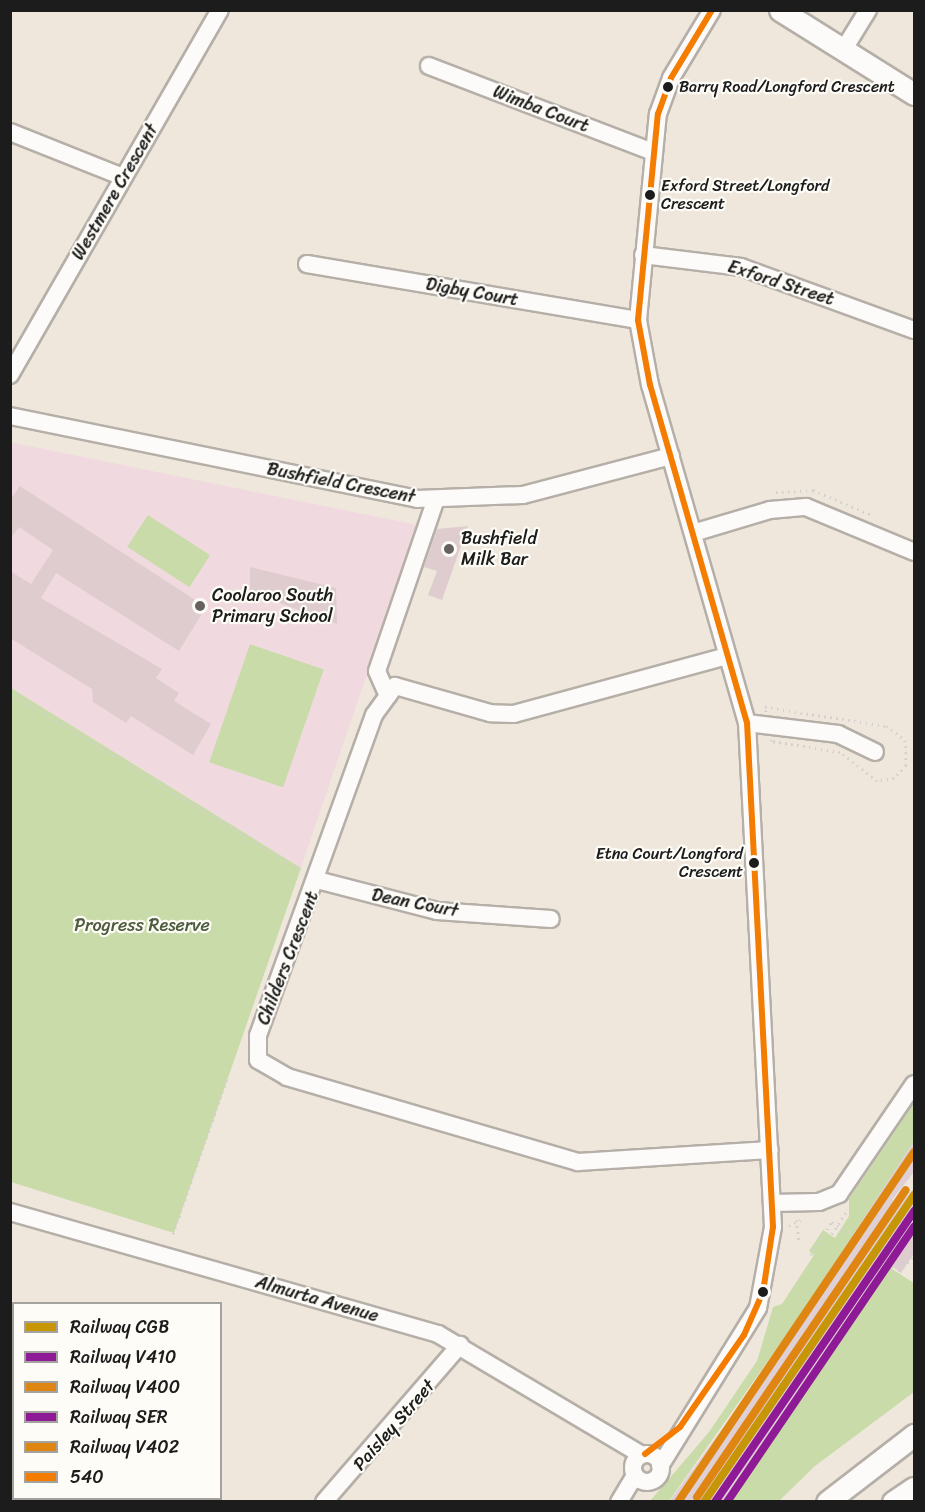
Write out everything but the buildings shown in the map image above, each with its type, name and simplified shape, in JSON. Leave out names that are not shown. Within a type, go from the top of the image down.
[{"type":"main road","points":[[780,10],[915,94]]},
{"type":"main road","points":[[827,1502],[915,1435]]},
{"type":"main road","points":[[893,1502],[915,1488]]},
{"type":"street","name":"Westmere Crescent","points":[[10,375],[220,10]]},
{"type":"street","points":[[619,1502],[640,1467],[680,1427],[729,1360],[758,1308],[770,1256],[772,1203],[770,1150],[747,723],[671,456],[638,320],[653,152],[665,89],[712,10]]},
{"type":"street","points":[[844,50],[868,10]]},
{"type":"street","name":"Wimba Court","points":[[429,66],[653,152]]},
{"type":"street","points":[[10,132],[123,177]]},
{"type":"street","name":"Exford Street","points":[[643,255],[741,267],[915,330]]},
{"type":"street","name":"Digby Court","points":[[307,264],[638,320]]},
{"type":"street","name":"Bushfield Crescent","points":[[10,416],[436,499],[524,495],[671,456]]},
{"type":"street","points":[[388,696],[377,671],[436,499]]},
{"type":"street","points":[[693,533],[770,510],[806,507],[915,552]]},
{"type":"street","points":[[388,696],[395,686],[490,713],[514,714],[727,656]]},
{"type":"street","name":"Childers Crescent","points":[[388,696],[374,715],[317,880],[258,1036],[258,1060],[287,1077],[578,1162],[770,1150]]},
{"type":"street","points":[[747,723],[838,734],[875,752]]},
{"type":"street","name":"Dean Court","points":[[317,880],[437,911],[551,919]]},
{"type":"street","points":[[772,1203],[819,1202],[838,1194],[915,1084]]},
{"type":"street","name":"Almurta Avenue","points":[[10,1212],[413,1326],[460,1345],[602,1436],[640,1467]]},
{"type":"street","name":"Paisley Street","points":[[324,1502],[460,1345]]},
{"type":"street","points":[[640,1467],[660,1466],[680,1427]]},
{"type":"street","points":[[627,1502],[640,1467]]},
{"type":"path","points":[[10,692],[317,880]]},
{"type":"path","points":[[907,749],[915,748]]},
{"type":"path","points":[[173,1234],[228,1076]]},
{"type":"path","points":[[890,1211],[885,1214],[862,1254],[904,1190]]},
{"type":"path","points":[[838,1226],[832,1234],[848,1211]]},
{"type":"path","points":[[795,1216],[799,1241]]},
{"type":"path","points":[[787,1227],[796,1221]]},
{"type":"path","points":[[811,1255],[832,1222],[901,1267]]},
{"type":"path","points":[[915,1246],[895,1276],[913,1260],[915,1255]]},
{"type":"shaded area","name":"Coolaroo South Primary School","points":[[10,442],[418,525],[301,868],[11,688]]},
{"type":"shaded area","points":[[914,1141],[914,1172],[892,1200],[899,1204],[914,1188],[914,1218],[798,1403],[726,1501],[669,1502],[739,1406]]},
{"type":"green space","points":[[148,515],[210,555],[189,587],[127,547]]},
{"type":"green space","points":[[250,644],[324,669],[283,788],[209,762]]},
{"type":"green space","name":"Progress Reserve","points":[[11,688],[301,868],[174,1233],[11,1182]]},
{"type":"green space","points":[[914,1103],[914,1141],[799,1317],[669,1501],[650,1501],[709,1432],[757,1361],[773,1307],[782,1304],[814,1255],[809,1251],[823,1230],[835,1238],[849,1216],[849,1199]]},
{"type":"green space","points":[[891,1260],[896,1263],[892,1269],[914,1283],[914,1392],[815,1466],[779,1501],[726,1502]]},
{"type":"rail line","name":"V402","points":[[678,1502],[914,1152]]},
{"type":"rail line","name":"V400","points":[[697,1497],[906,1190]]},
{"type":"rail line","name":"CGB","points":[[704,1502],[914,1195]]},
{"type":"rail line","name":"V410","points":[[715,1502],[914,1211]]},
{"type":"rail line","name":"SER","points":[[727,1502],[914,1227]]},
{"type":"transit line","name":"540","points":[[645,1454],[680,1427],[744,1335],[763,1292],[773,1227],[747,723],[650,385],[638,320],[658,114],[671,78],[712,10]]},
{"type":"place","name":"Barry Road/Longford Crescent","points":[[668,87]]},
{"type":"place","name":"Exford Street/Longford Crescent","points":[[650,195]]},
{"type":"place","name":"Bushfield Milk Bar","points":[[449,549]]},
{"type":"place","name":"Coolaroo South Primary School","points":[[200,606]]},
{"type":"place","name":"Etna Court/Longford Crescent","points":[[754,863]]}]
